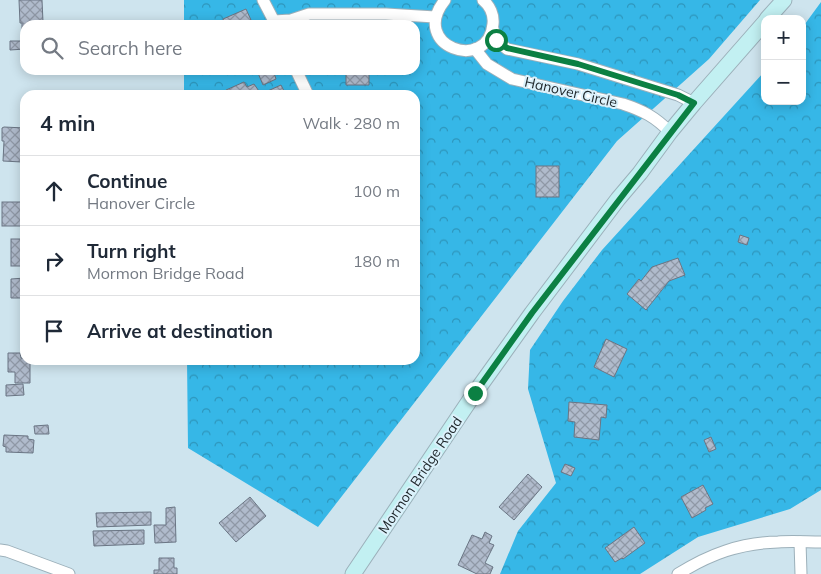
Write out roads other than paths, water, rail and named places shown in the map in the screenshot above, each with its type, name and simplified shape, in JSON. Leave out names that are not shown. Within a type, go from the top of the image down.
[{"type":"main road","points":[[771,15],[784,0]]},
{"type":"main road","name":"Mormon Bridge Road","points":[[353,574],[494,366],[543,298],[670,132],[761,27]]},
{"type":"street","points":[[263,0],[273,20]]},
{"type":"street","points":[[445,0],[439,8],[436,17],[436,28],[439,37],[446,45],[455,50],[465,51],[483,45],[493,30],[494,20],[492,12],[483,0]]},
{"type":"street","points":[[291,20],[309,14],[386,14],[436,17]]},
{"type":"street","name":"Hanover Circle","points":[[493,30],[496,40],[507,48],[578,64],[678,95],[694,103]]},
{"type":"street","name":"Hanover Circle","points":[[475,49],[487,64],[512,79],[640,109],[658,120],[670,132]]},
{"type":"street","points":[[298,75],[306,90]]},
{"type":"street","points":[[678,574],[702,560],[735,547],[778,542],[821,542]]},
{"type":"street","points":[[800,542],[802,574]]},
{"type":"street","points":[[0,550],[69,574]]}]
